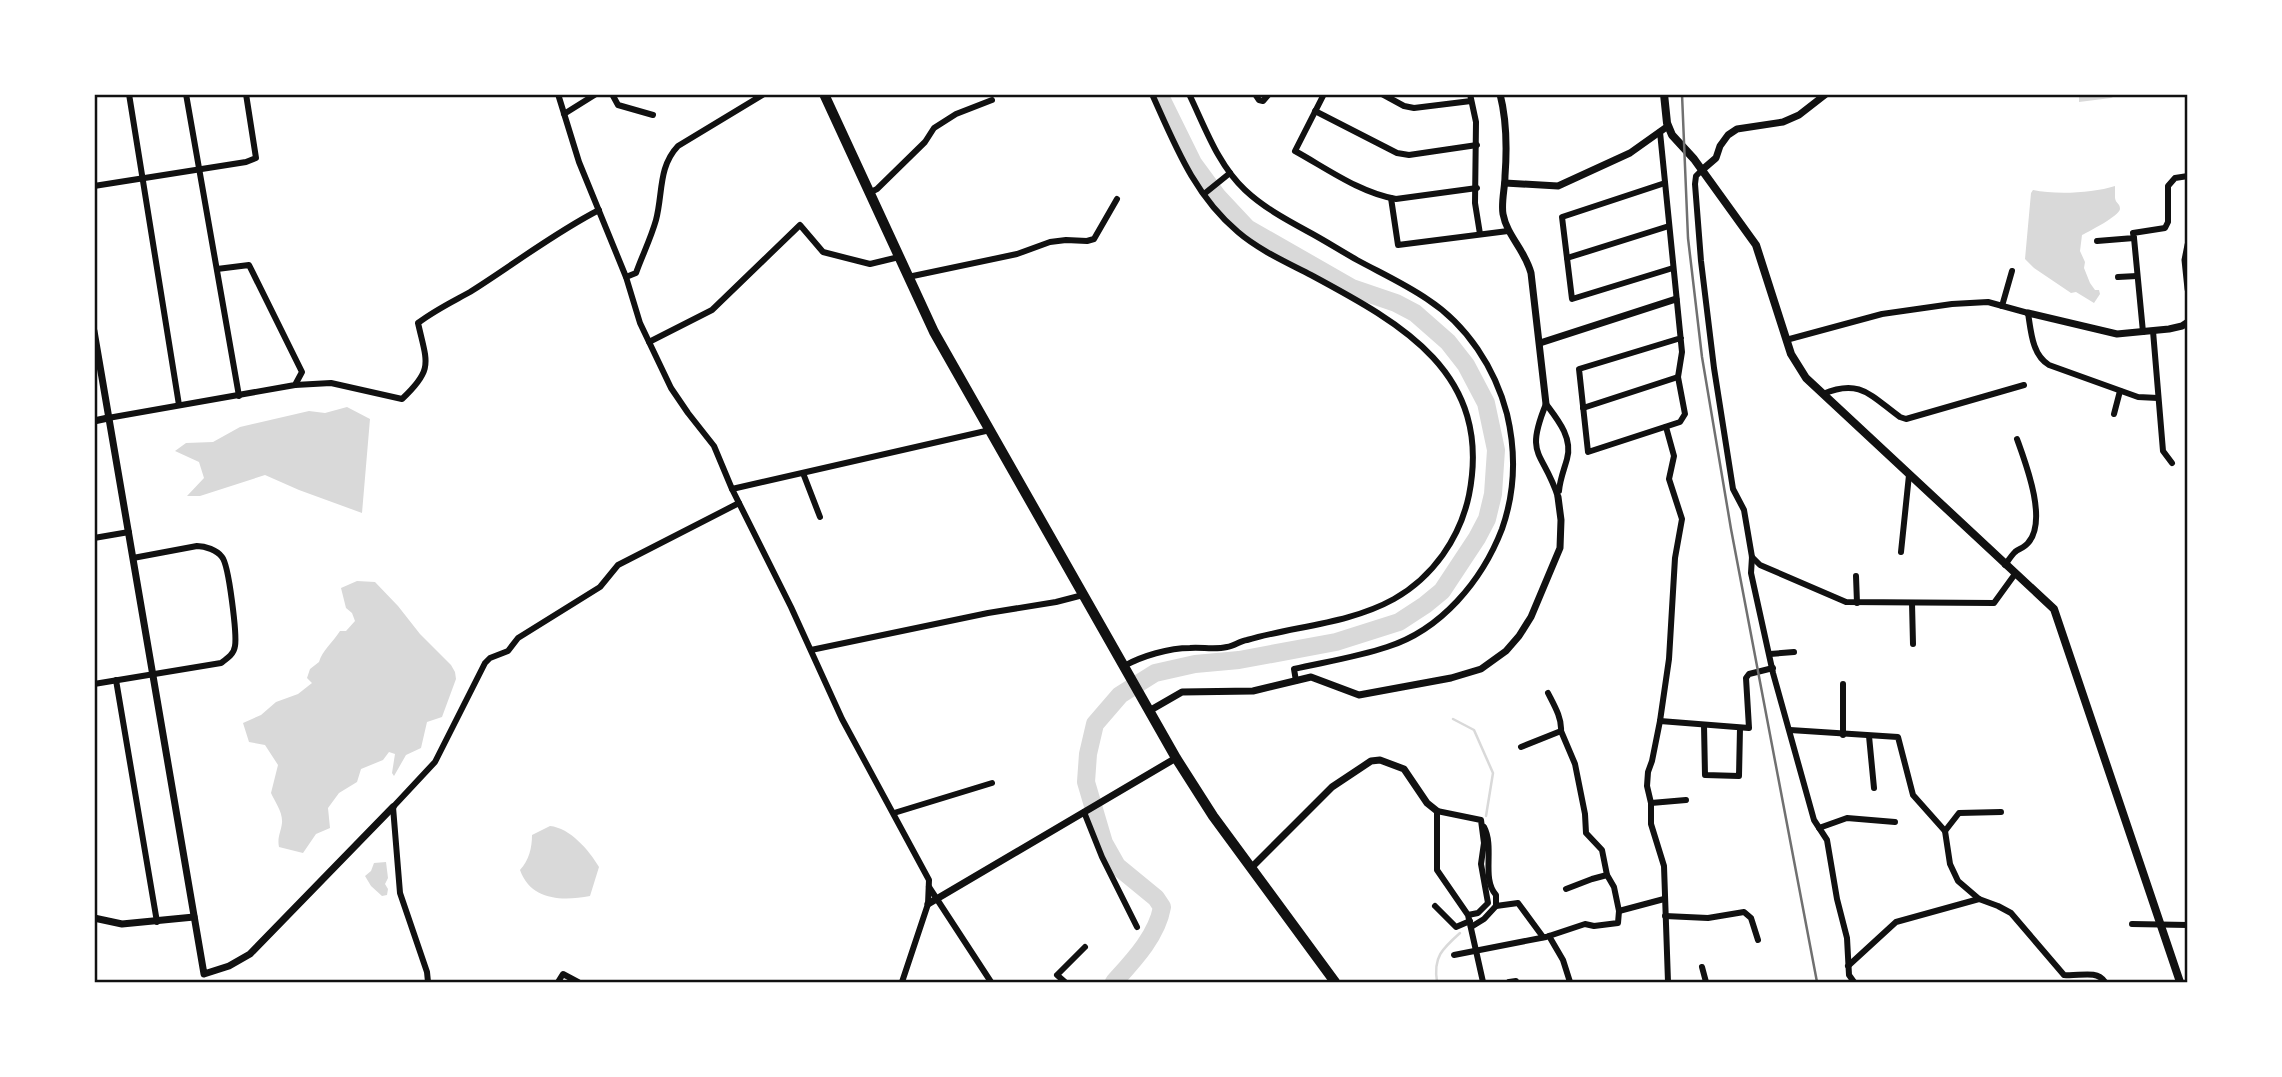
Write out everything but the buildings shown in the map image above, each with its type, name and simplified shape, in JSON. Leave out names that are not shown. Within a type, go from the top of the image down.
[{"type":"highway","points":[[824,94],[934,332],[1176,758],[1213,816],[1335,982]]},
{"type":"main road","points":[[1664,94],[1668,126],[1672,135],[1702,170],[1756,245],[1786,340],[1800,370],[2054,610],[2180,982]]},
{"type":"street","points":[[129,94],[179,405]]},
{"type":"street","points":[[186,94],[239,396]]},
{"type":"street","points":[[94,186],[246,162],[256,158],[246,94]]},
{"type":"street","points":[[558,94],[579,162],[626,277],[640,323],[679,401],[714,446],[842,719],[929,880],[928,904],[902,982]]},
{"type":"street","points":[[564,114],[596,94]]},
{"type":"street","points":[[612,94],[618,105],[653,115]]},
{"type":"street","points":[[626,277],[635,273],[656,220],[668,156],[678,146],[764,94]]},
{"type":"street","points":[[1125,668],[1169,650],[1227,647],[1352,615],[1395,598],[1433,568],[1450,545],[1463,519],[1473,472],[1473,447],[1465,408],[1456,388],[1425,347],[1346,294],[1246,238],[1215,210],[1181,162],[1152,94]]},
{"type":"street","points":[[1189,94],[1228,174],[1261,204],[1355,259],[1408,286],[1449,316],[1470,338],[1486,363],[1501,393],[1511,430],[1512,485],[1504,521],[1492,552],[1465,592],[1443,615],[1402,641],[1368,652],[1294,669],[1296,681]]},
{"type":"street","points":[[1255,94],[1263,101],[1269,94]]},
{"type":"street","points":[[1324,94],[1295,151],[1368,191],[1391,198],[1477,188]]},
{"type":"street","points":[[1382,94],[1404,106],[1414,108],[1470,98],[1476,122],[1475,203],[1480,234]]},
{"type":"street","points":[[1147,706],[1182,692],[1253,691],[1311,677],[1359,695],[1466,674],[1481,669],[1506,651],[1525,628],[1560,548],[1561,520],[1553,482],[1535,448],[1538,425],[1546,404],[1540,343],[1527,258],[1508,231],[1503,214],[1507,156],[1500,94]]},
{"type":"street","points":[[1826,94],[1799,115],[1783,122],[1737,129],[1728,135],[1716,158],[1696,176],[1695,184],[1714,368],[1733,489],[1744,510],[1752,557],[1751,573],[1810,808],[1827,840],[1847,938],[1849,975],[1854,982]]},
{"type":"street","points":[[869,193],[877,189],[925,142],[934,128],[956,114],[992,100]]},
{"type":"street","points":[[1315,111],[1397,153],[1409,155],[1476,145]]},
{"type":"street","points":[[1505,183],[1558,186],[1630,153],[1668,126]]},
{"type":"street","points":[[1660,132],[1681,338],[1678,377],[1685,414],[1681,422],[1588,452],[1579,369],[1681,338]]},
{"type":"street","points":[[1205,193],[1228,174]]},
{"type":"street","points":[[2143,332],[2133,233],[2165,228],[2168,222],[2168,186],[2175,178],[2188,176]]},
{"type":"street","points":[[1665,183],[1562,217],[1572,299],[1673,268]]},
{"type":"street","points":[[1391,198],[1398,245],[1508,231]]},
{"type":"street","points":[[908,277],[1017,254],[1050,242],[1087,242],[1094,239],[1117,199]]},
{"type":"street","points":[[94,421],[295,385],[331,383],[402,399],[418,384],[427,365],[418,323],[436,309],[468,293],[533,249],[599,210]]},
{"type":"street","points":[[649,342],[712,310],[800,225],[823,252],[870,264],[899,257]]},
{"type":"street","points":[[1567,258],[1669,226]]},
{"type":"street","points":[[2097,241],[2134,238]]},
{"type":"street","points":[[2188,246],[2185,260],[2188,289]]},
{"type":"street","points":[[217,269],[249,265],[302,372],[295,385]]},
{"type":"street","points":[[2002,306],[2012,271]]},
{"type":"street","points":[[2118,277],[2137,276]]},
{"type":"street","points":[[1540,343],[1676,299]]},
{"type":"street","points":[[1786,340],[1900,310],[1981,301],[2116,334],[2152,331],[2182,326],[2188,322]]},
{"type":"street","points":[[2028,313],[2034,344],[2044,362],[2138,397],[2158,398]]},
{"type":"street","points":[[94,331],[204,974],[229,966],[250,954],[435,762],[489,657],[508,651],[518,638],[600,587],[618,565],[739,503]]},
{"type":"street","points":[[2152,331],[2163,451],[2172,463]]},
{"type":"street","points":[[1583,408],[1678,377]]},
{"type":"street","points":[[1823,394],[1836,388],[1852,387],[1863,390],[1899,417],[1906,419],[2024,385]]},
{"type":"street","points":[[2114,414],[2120,391]]},
{"type":"street","points":[[1546,404],[1567,438],[1567,459],[1562,470],[1558,497]]},
{"type":"street","points":[[1666,427],[1674,456],[1669,479],[1682,519],[1675,558],[1669,659],[1647,786],[1651,803],[1651,824],[1664,866],[1668,982]]},
{"type":"street","points":[[732,489],[990,430]]},
{"type":"street","points":[[2005,565],[2017,550],[2029,542],[2037,526],[2038,516],[2017,439]]},
{"type":"street","points":[[803,473],[820,517]]},
{"type":"street","points":[[1900,552],[1909,475]]},
{"type":"street","points":[[94,538],[128,532]]},
{"type":"street","points":[[94,684],[221,663],[230,657],[236,644],[229,573],[222,556],[197,546],[133,558]]},
{"type":"street","points":[[1752,557],[1760,565],[1846,602],[1857,603],[1994,603],[2015,574]]},
{"type":"street","points":[[1856,576],[1857,603]]},
{"type":"street","points":[[811,650],[988,612],[1056,602],[1083,595]]},
{"type":"street","points":[[1912,603],[1913,644]]},
{"type":"street","points":[[1770,654],[1794,652]]},
{"type":"street","points":[[1660,721],[1749,728],[1746,678],[1749,674],[1773,668]]},
{"type":"street","points":[[116,680],[157,922]]},
{"type":"street","points":[[1843,684],[1843,735]]},
{"type":"street","points":[[1454,955],[1546,937],[1585,924],[1594,926],[1618,923],[1619,911],[1614,887],[1607,876],[1602,850],[1586,833],[1575,764],[1548,693]]},
{"type":"street","points":[[1704,725],[1705,775],[1739,776],[1740,728]]},
{"type":"street","points":[[1790,730],[1898,737],[1913,795],[1945,831],[1953,874],[1958,881],[1979,899],[2011,914],[2064,975],[2074,977],[2094,974],[2105,982]]},
{"type":"street","points":[[1521,747],[1561,731]]},
{"type":"street","points":[[1869,736],[1874,788]]},
{"type":"street","points":[[928,904],[1176,758]]},
{"type":"street","points":[[1252,867],[1332,787],[1371,761],[1380,760],[1404,769],[1427,803],[1437,811],[1481,820]]},
{"type":"street","points":[[894,813],[992,783]]},
{"type":"street","points":[[1651,803],[1686,800]]},
{"type":"street","points":[[393,807],[400,893],[428,982]]},
{"type":"street","points":[[1085,811],[1107,868],[1137,927]]},
{"type":"street","points":[[1437,811],[1437,870],[1470,921],[1483,982]]},
{"type":"street","points":[[1945,831],[1959,813],[2001,812]]},
{"type":"street","points":[[1819,828],[1847,818],[1895,822]]},
{"type":"street","points":[[1481,820],[1490,844],[1488,865],[1492,890],[1496,895],[1496,906]]},
{"type":"street","points":[[1470,921],[1488,903],[1481,864],[1484,843],[1481,820]]},
{"type":"street","points":[[1573,874],[1576,884]]},
{"type":"street","points":[[1566,890],[1576,884],[1607,876]]},
{"type":"street","points":[[929,887],[991,982]]},
{"type":"street","points":[[1848,966],[1896,922],[1979,899]]},
{"type":"street","points":[[1619,911],[1664,900]]},
{"type":"street","points":[[1435,906],[1455,927],[1484,919],[1496,906],[1518,903],[1563,960],[1570,982]]},
{"type":"street","points":[[1665,916],[1708,918],[1744,912],[1751,918],[1758,940]]},
{"type":"street","points":[[94,918],[122,924],[194,917]]},
{"type":"street","points":[[2132,924],[2188,925]]},
{"type":"street","points":[[1065,982],[1057,975],[1085,947]]},
{"type":"street","points":[[1702,967],[1706,982]]},
{"type":"street","points":[[558,982],[563,974],[578,982]]},
{"type":"shaded area","points":[[2079,94],[2117,95],[2079,102]]},
{"type":"shaded area","points":[[2115,186],[2115,198],[2120,207],[2118,212],[2082,235],[2080,251],[2085,262],[2084,268],[2090,283],[2100,294],[2094,303],[2076,292],[2071,293],[2025,259],[2031,193],[2033,190],[2085,192]]},
{"type":"shaded area","points":[[347,407],[370,419],[362,513],[265,475],[200,496],[187,496],[204,478],[199,462],[175,451],[186,443],[213,442],[240,427],[309,411],[325,413]]},
{"type":"shaded area","points":[[357,581],[375,582],[451,665],[456,679],[442,717],[427,722],[421,748],[406,755],[394,776],[392,773],[395,754],[389,752],[383,760],[361,769],[357,782],[339,793],[328,808],[330,828],[316,834],[303,853],[279,847],[282,819],[271,793],[278,765],[265,745],[249,742],[243,723],[261,715],[276,702],[298,694],[312,683],[307,678],[310,669],[319,662],[340,631],[346,631],[355,621],[346,608],[341,588]]},
{"type":"shaded area","points":[[550,826],[565,831],[578,841],[599,867],[590,896],[549,896],[532,888],[525,880],[520,870],[529,854],[532,835]]},
{"type":"shaded area","points":[[386,862],[388,878],[385,884],[388,889],[387,895],[382,896],[365,876],[374,863]]},
{"type":"waterway","points":[[1114,982],[1150,938],[1162,907],[1156,898],[1117,866],[1104,843],[1086,782],[1088,754],[1095,724],[1120,695],[1155,673],[1195,664],[1239,660],[1336,642],[1399,622],[1425,605],[1442,591],[1487,519],[1493,494],[1496,450],[1486,403],[1466,365],[1448,342],[1415,313],[1396,303],[1352,288],[1247,228],[1218,197],[1193,163],[1159,94]]},
{"type":"waterway","points":[[1453,719],[1474,730],[1493,773],[1486,816]]},
{"type":"waterway","points":[[1437,982],[1436,966],[1440,954],[1460,933]]},
{"type":"railway","points":[[1682,94],[1688,238],[1702,357],[1731,529],[1817,982]]}]
